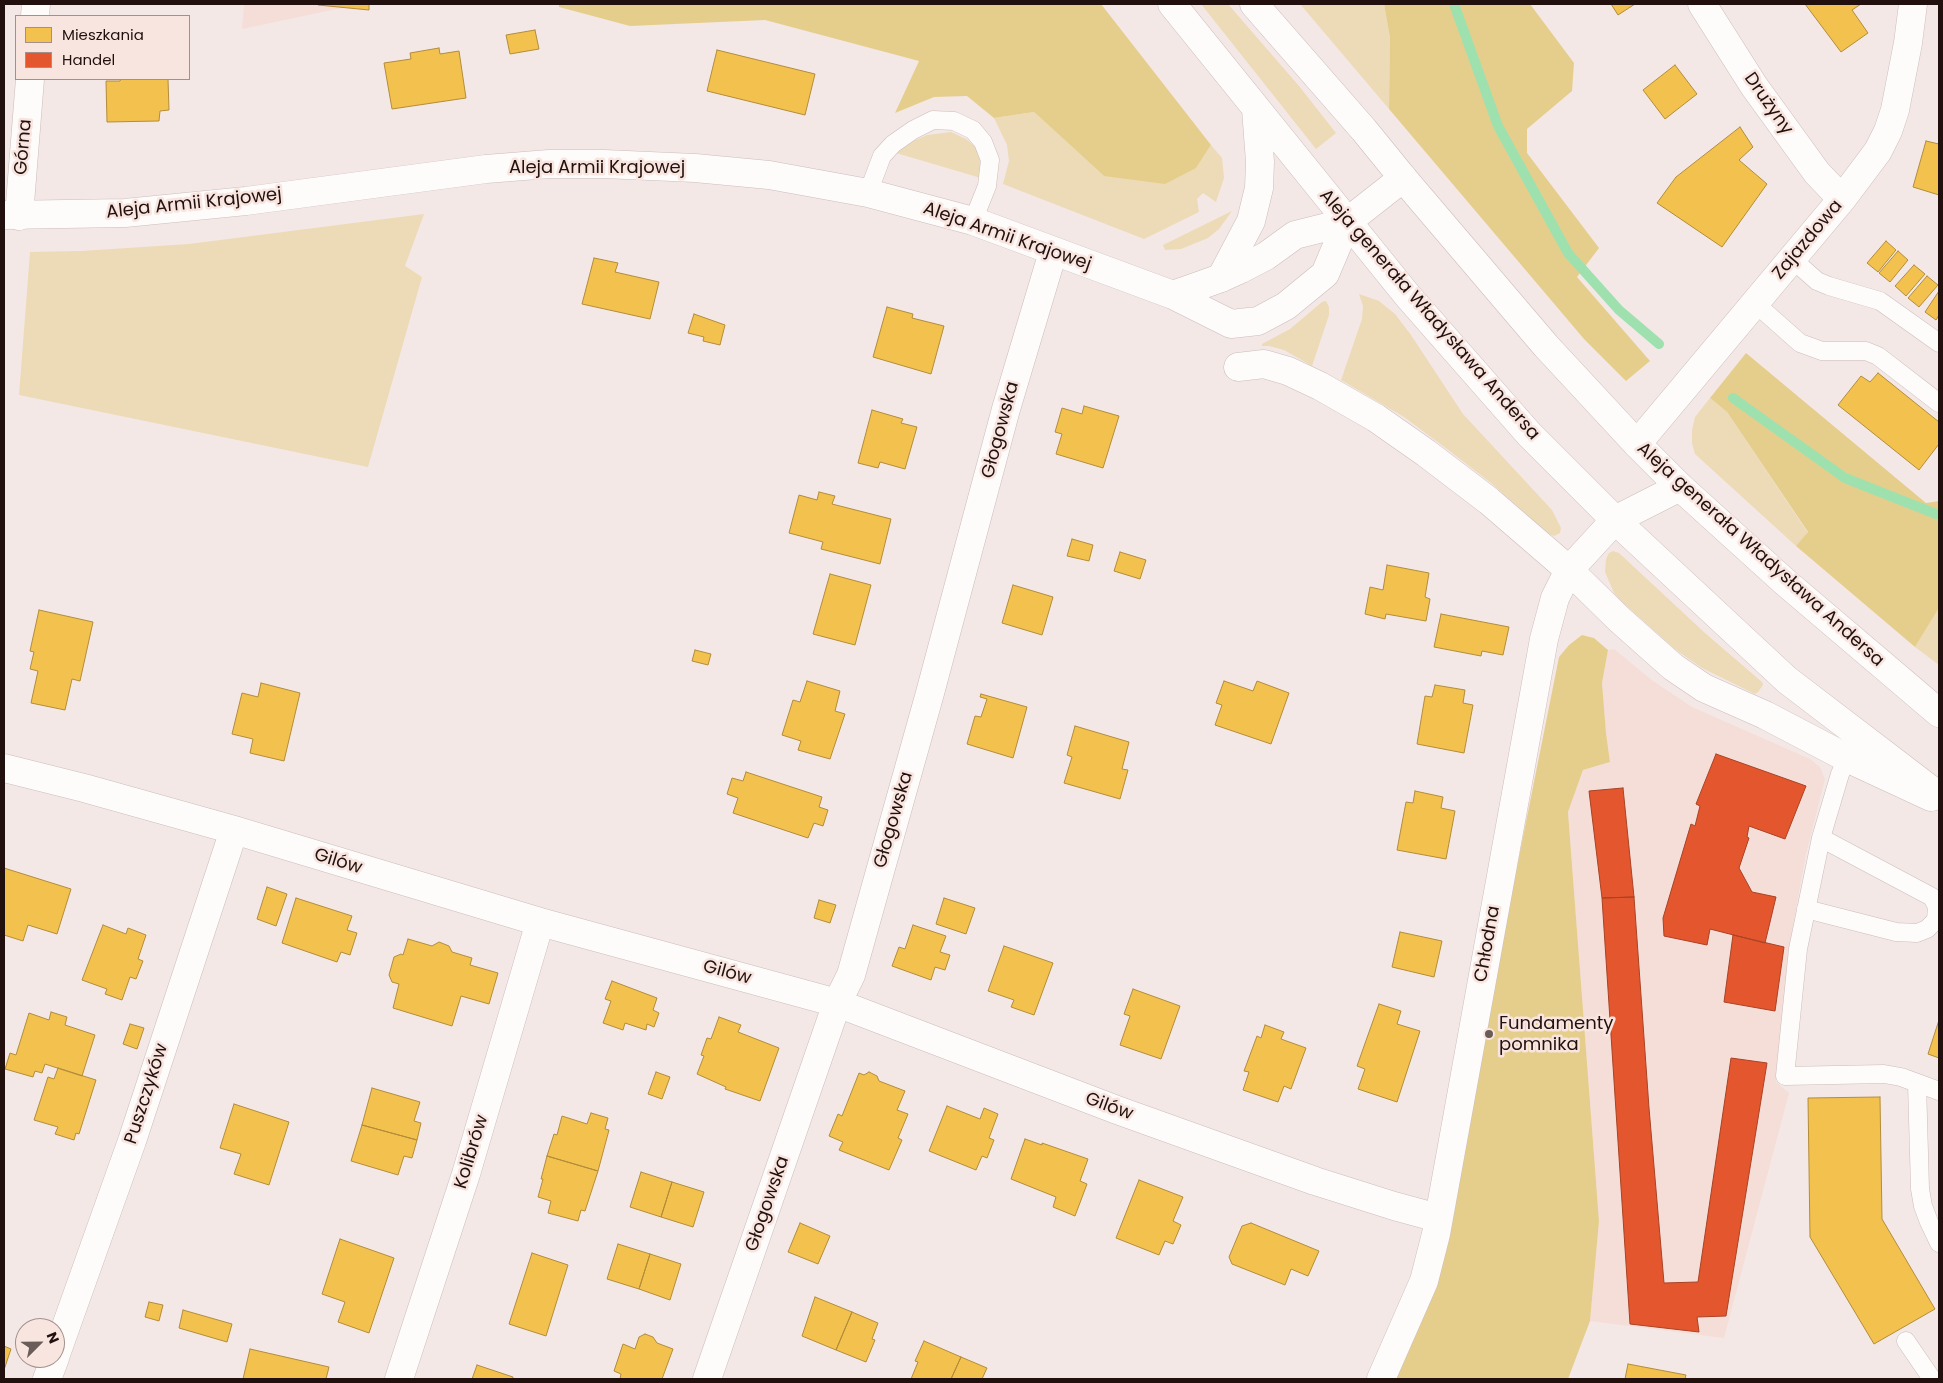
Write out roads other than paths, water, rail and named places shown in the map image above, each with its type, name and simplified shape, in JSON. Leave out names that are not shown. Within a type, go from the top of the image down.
[{"type":"street","name":"Aleja generała Władysława Andersa","points":[[1172,4],[1434,327],[1529,434],[1615,520],[1787,680],[1939,796]]},
{"type":"street","name":"Aleja generała Władysława Andersa","points":[[1254,4],[1364,130],[1546,346],[1637,444],[1680,487],[1785,582],[1939,713]]},
{"type":"street","name":"Drużyny","points":[[1702,4],[1754,86],[1817,173],[1842,199]]},
{"type":"street","name":"Zajazdowa","points":[[1637,444],[1756,304],[1867,168],[1888,131],[1894,110],[1908,43],[1913,4]]},
{"type":"street","name":"Górna","points":[[11,215],[30,80]]},
{"type":"street","points":[[1221,278],[1251,221],[1259,188],[1260,162],[1256,109]]},
{"type":"street","name":"Aleja Armii Krajowej","points":[[11,215],[144,211],[246,201],[486,169],[549,164],[604,164],[695,168],[769,175],[868,193],[973,222],[1173,295],[1231,324],[1258,321],[1286,306],[1325,274],[1347,222]]},
{"type":"street","name":"Aleja Armii Krajowej","points":[[1173,295],[1221,278],[1266,256],[1295,235],[1347,222],[1403,178]]},
{"type":"street","name":"Głogowska","points":[[707,1379],[837,1003],[851,974],[933,684],[1006,409],[1053,252]]},
{"type":"street","points":[[1238,367],[1264,364],[1288,371],[1320,386],[1376,418],[1489,501],[1570,570],[1619,619],[1673,667],[1704,688],[1765,715],[1847,758],[1939,801]]},
{"type":"street","points":[[1615,520],[1680,487]]},
{"type":"street","name":"Chłodna","points":[[1381,1379],[1424,1281],[1436,1234],[1544,639],[1555,598],[1570,570],[1615,520]]},
{"type":"street","name":"Gilów","points":[[4,768],[84,788],[234,830],[540,922],[837,1003],[1118,1110],[1315,1181],[1438,1218]]},
{"type":"street","name":"Puszczyków","points":[[65,1329],[132,1141],[234,830]]},
{"type":"street","name":"Kolibrów","points":[[399,1379],[466,1174],[540,922]]},
{"type":"lane","points":[[868,193],[882,156],[892,144],[913,130],[934,120],[954,121],[973,130],[983,142],[990,160],[987,186],[973,222]]},
{"type":"lane","points":[[1792,259],[1817,281],[1880,301],[1939,343]]},
{"type":"lane","points":[[1756,304],[1800,343],[1822,351],[1866,351],[1878,356],[1939,403]]},
{"type":"lane","points":[[1847,758],[1840,774],[1821,838],[1798,949],[1785,1076],[1884,1074],[1901,1077],[1939,1091]]},
{"type":"lane","points":[[1806,908],[1896,932],[1917,933],[1927,929],[1936,920],[1937,906],[1932,897],[1821,838]]},
{"type":"lane","points":[[1917,1083],[1920,1189],[1928,1222],[1939,1243]]},
{"type":"lane","points":[[1906,1341],[1932,1379]]},
{"type":"waterway","points":[[1454,4],[1498,126],[1568,253],[1619,310],[1659,344]]},
{"type":"waterway","points":[[1733,398],[1845,478],[1939,514]]},
{"type":"place","name":"Fundamenty pomnika","points":[[1489,1034]]}]
